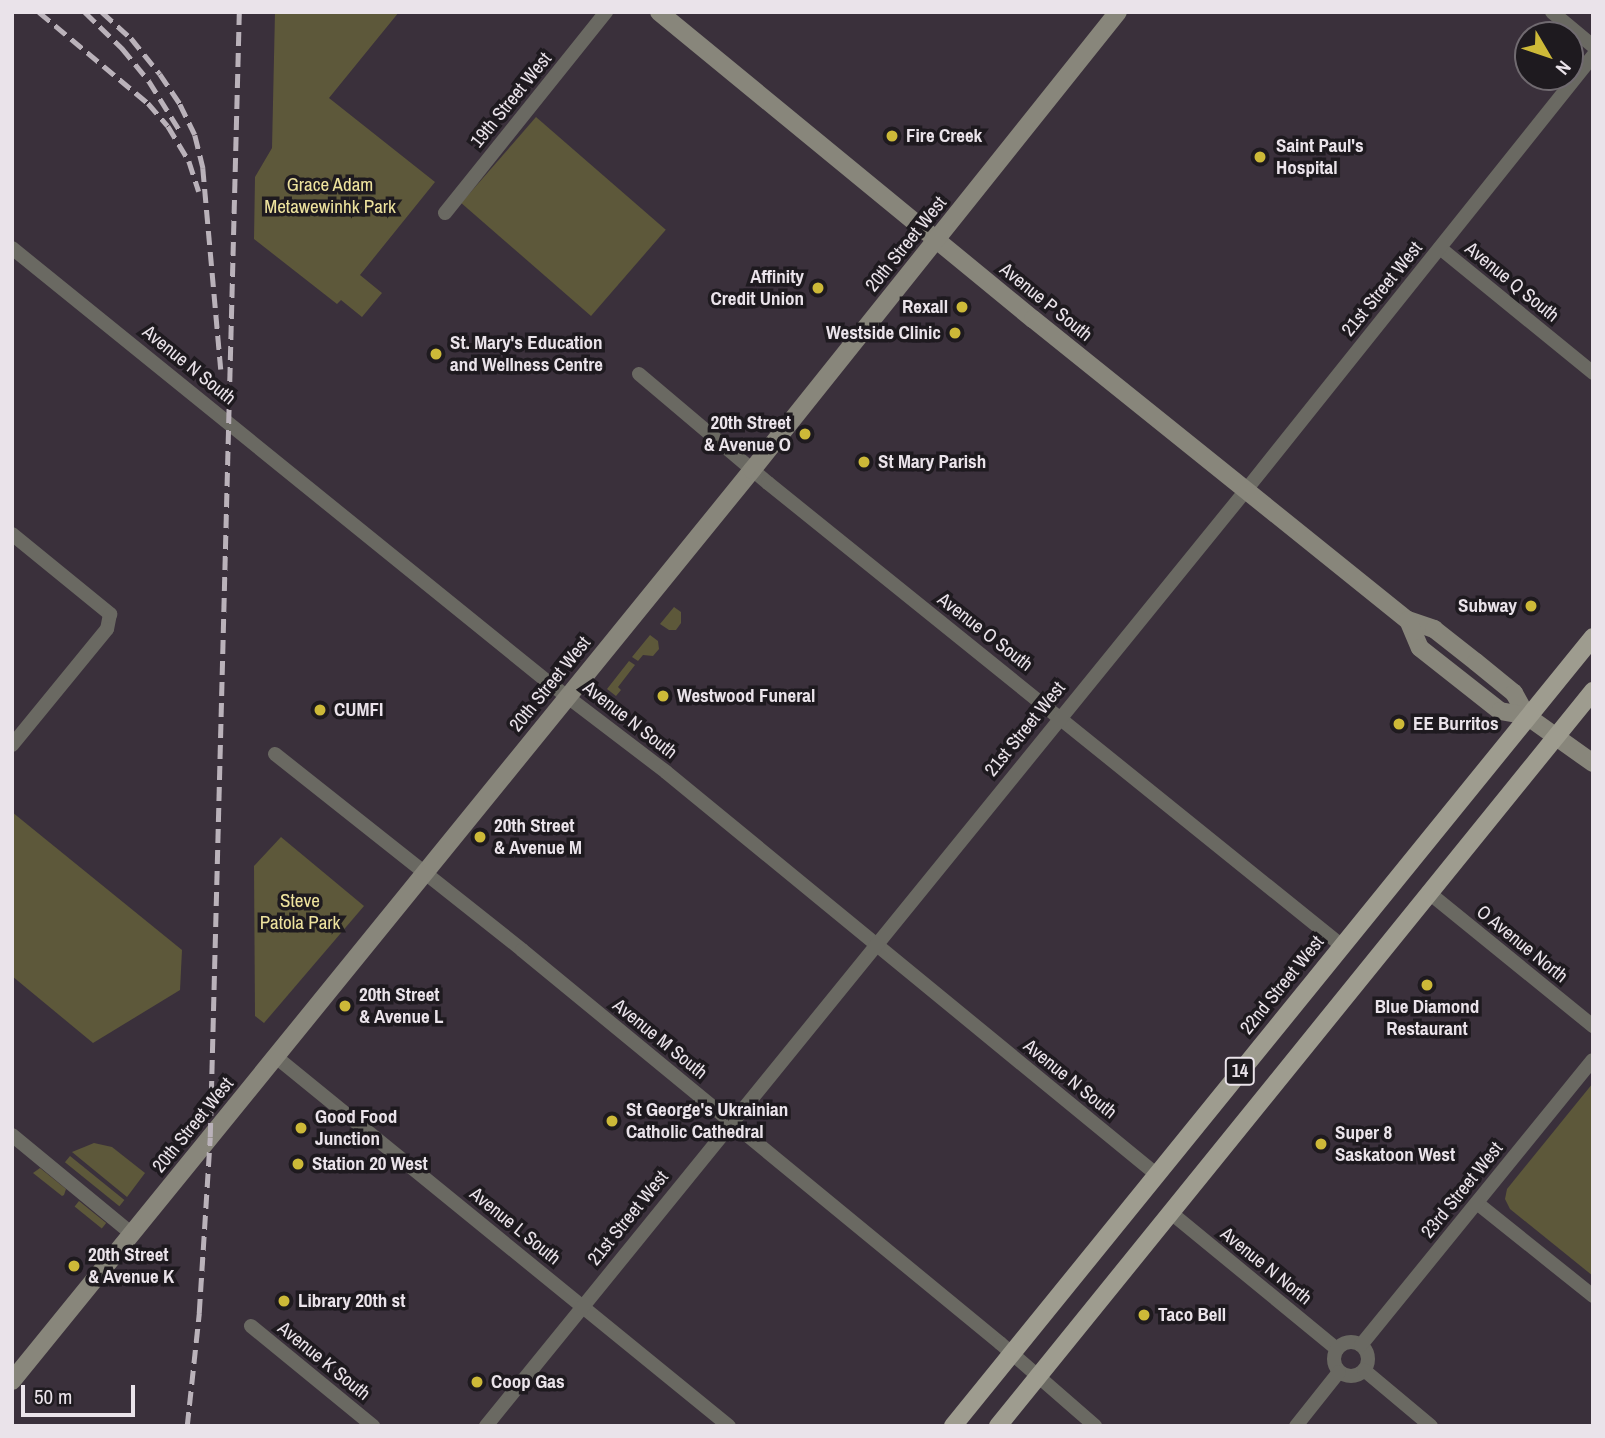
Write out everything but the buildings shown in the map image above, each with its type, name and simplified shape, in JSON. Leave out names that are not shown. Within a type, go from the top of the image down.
[{"type":"main road","name":"Avenue P South","points":[[659,12],[1408,620],[1434,629],[1476,662],[1514,693],[1527,716]]},
{"type":"main road","name":"20th Street West","points":[[12,1381],[752,470],[1118,12]]},
{"type":"main road","name":"22nd Street West","points":[[953,1426],[1593,637]]},
{"type":"main road","name":"14","points":[[998,1426],[1042,1382],[1170,1212],[1555,734],[1593,691]]},
{"type":"main road","points":[[1527,716],[1593,763]]},
{"type":"street","name":"19th Street West","points":[[446,213],[606,12]]},
{"type":"street","points":[[1552,12],[1593,46]]},
{"type":"street","name":"21st Street West","points":[[486,1426],[1246,490],[1593,56]]},
{"type":"street","name":"Avenue N South","points":[[12,248],[1156,1174]]},
{"type":"street","name":"Avenue Q South","points":[[1440,248],[1593,373]]},
{"type":"street","name":"Avenue O South","points":[[639,374],[752,470],[1341,945]]},
{"type":"street","points":[[12,534],[110,614],[107,629],[12,746]]},
{"type":"street","name":"Avenue M South","points":[[275,754],[731,1122],[1012,1353],[1095,1426]]},
{"type":"street","name":"O Avenue North","points":[[1428,892],[1593,1026]]},
{"type":"street","name":"Avenue L South","points":[[276,1056],[729,1426]]},
{"type":"street","name":"23rd Street West","points":[[1361,1345],[1593,1060]]},
{"type":"street","points":[[12,1135],[132,1234]]},
{"type":"street","points":[[1477,1203],[1593,1296]]},
{"type":"street","name":"Avenue N North","points":[[1170,1212],[1337,1349]]},
{"type":"street","name":"Avenue K South","points":[[251,1326],[373,1426]]},
{"type":"street","points":[[1349,1342],[1361,1345],[1368,1357],[1364,1370],[1352,1376],[1339,1372],[1334,1362],[1337,1349],[1349,1342]]},
{"type":"street","points":[[1364,1370],[1431,1426]]},
{"type":"street","points":[[1296,1426],[1339,1372]]},
{"type":"green space","name":"Grace Adam Metawewinhk Park","points":[[275,12],[399,12],[329,98],[435,182],[360,275],[382,293],[362,317],[341,300],[337,304],[254,239],[255,177],[272,148]]},
{"type":"green space","points":[[536,117],[666,230],[591,316],[461,203]]},
{"type":"green space","points":[[674,607],[681,612],[681,623],[676,630],[669,630],[660,624]]},
{"type":"green space","points":[[650,635],[658,641],[659,649],[653,656],[643,655],[638,661],[632,657]]},
{"type":"green space","points":[[629,661],[635,665],[618,687],[621,690],[616,696],[607,689]]},
{"type":"green space","points":[[12,812],[182,950],[180,990],[93,1043],[12,976]]},
{"type":"green space","name":"Steve Patola Park","points":[[281,837],[364,906],[264,1023],[255,1016],[254,866]]},
{"type":"green space","points":[[1593,1083],[1593,1276],[1510,1209],[1505,1199],[1507,1189]]},
{"type":"green space","points":[[94,1143],[112,1147],[145,1173],[127,1197],[72,1152]]},
{"type":"green space","points":[[70,1156],[124,1200],[119,1206],[65,1162]]},
{"type":"green space","points":[[40,1168],[66,1189],[64,1195],[33,1173]]},
{"type":"green space","points":[[79,1201],[106,1223],[102,1228],[75,1206]]},
{"type":"railway","points":[[39,12],[148,103],[168,126],[189,161],[199,191]]},
{"type":"railway","points":[[85,12],[122,48],[149,81],[182,134]]},
{"type":"railway","points":[[102,12],[131,38],[160,74],[180,104],[195,135],[203,168],[221,369]]},
{"type":"railway","points":[[187,1426],[199,1313],[210,1137],[239,12]]},
{"type":"place","name":"Fire Creek","points":[[892,136]]},
{"type":"place","name":"Saint Paul's Hospital","points":[[1260,157]]},
{"type":"place","name":"Affinity Credit Union","points":[[818,288]]},
{"type":"place","name":"Rexall","points":[[962,307]]},
{"type":"place","name":"Westside Clinic","points":[[955,333]]},
{"type":"place","name":"St. Mary's Education and Wellness Centre","points":[[436,354]]},
{"type":"place","name":"20th Street & Avenue O","points":[[805,434]]},
{"type":"place","name":"St Mary Parish","points":[[864,462]]},
{"type":"place","name":"Subway","points":[[1531,606]]},
{"type":"place","name":"Westwood Funeral","points":[[663,696]]},
{"type":"place","name":"CUMFI","points":[[320,710]]},
{"type":"place","name":"EE Burritos","points":[[1399,724]]},
{"type":"place","name":"20th Street & Avenue M","points":[[480,837]]},
{"type":"place","name":"Blue Diamond Restaurant","points":[[1427,985]]},
{"type":"place","name":"20th Street & Avenue L","points":[[345,1006]]},
{"type":"place","name":"St George's Ukrainian Catholic Cathedral","points":[[612,1121]]},
{"type":"place","name":"Good Food Junction","points":[[301,1128]]},
{"type":"place","name":"Super 8 Saskatoon West","points":[[1321,1144]]},
{"type":"place","name":"Station 20 West","points":[[298,1164]]},
{"type":"place","name":"20th Street & Avenue K","points":[[74,1266]]},
{"type":"place","name":"Library 20th st","points":[[284,1301]]},
{"type":"place","name":"Taco Bell","points":[[1144,1315]]},
{"type":"place","name":"Coop Gas","points":[[477,1382]]}]
